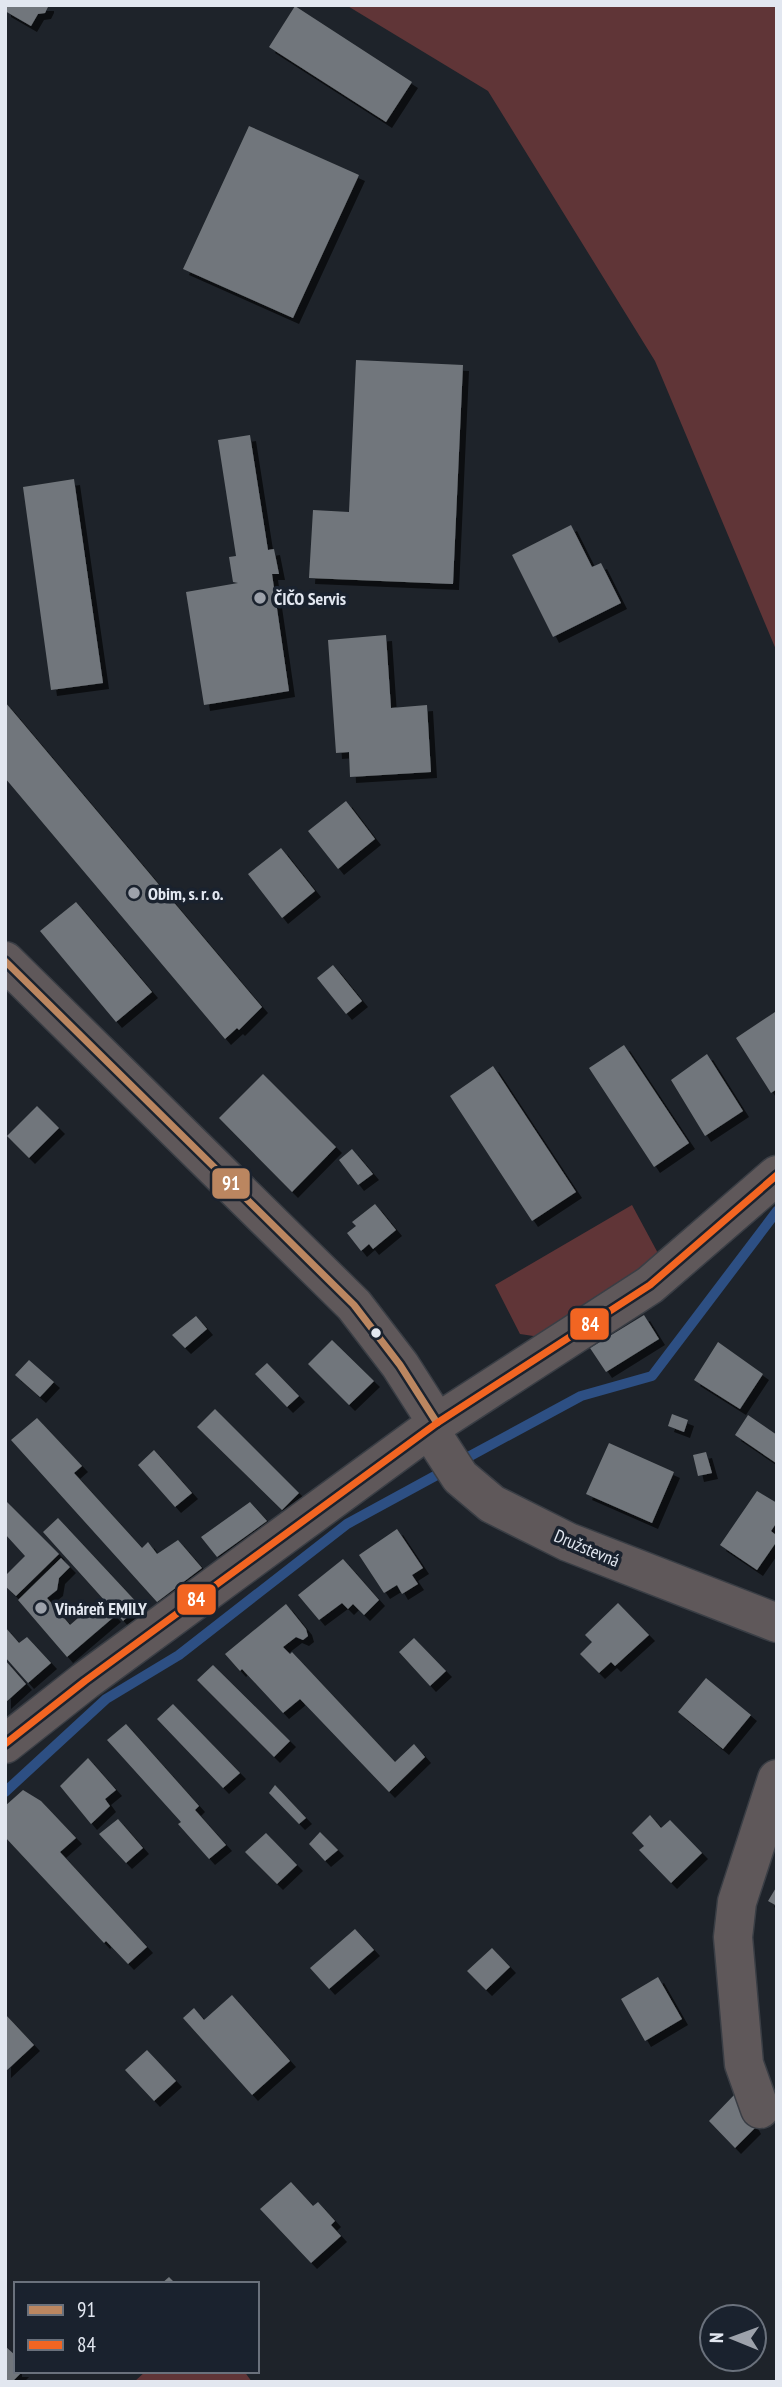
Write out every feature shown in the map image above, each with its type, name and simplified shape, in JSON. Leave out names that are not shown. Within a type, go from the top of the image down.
[{"type":"street","name":"Družstevná","points":[[5,961],[354,1305],[400,1365],[443,1446],[492,1504],[568,1542],[777,1623]]},
{"type":"street","points":[[5,1744],[85,1681],[443,1446],[650,1284],[777,1175]]},
{"type":"street","points":[[760,2109],[744,2064],[733,1937],[737,1902],[777,1779]]},
{"type":"shaded area","points":[[346,5],[777,5],[777,652],[655,361],[488,91]]},
{"type":"shaded area","points":[[632,1205],[660,1257],[540,1337],[520,1334],[495,1285]]},
{"type":"shaded area","points":[[144,2373],[245,2373],[252,2382],[134,2382]]},
{"type":"building","points":[[5,5],[48,7],[45,13],[38,14],[31,26],[5,11]]},
{"type":"building","points":[[295,6],[412,82],[386,122],[269,47]]},
{"type":"building","points":[[249,126],[359,175],[293,318],[183,269]]},
{"type":"building","points":[[356,360],[463,365],[453,584],[309,578],[313,510],[349,512]]},
{"type":"building","points":[[250,435],[268,550],[274,549],[279,574],[272,574],[289,691],[204,705],[186,592],[238,583],[233,582],[229,557],[236,556],[218,440]]},
{"type":"building","points":[[74,479],[103,683],[51,690],[23,487]]},
{"type":"building","points":[[571,525],[592,567],[601,563],[621,603],[553,637],[512,555]]},
{"type":"building","points":[[386,635],[391,708],[427,705],[431,772],[350,777],[349,752],[336,753],[328,640]]},
{"type":"building","name":"Obim, s. r. o.","points":[[5,702],[262,1007],[239,1030],[237,1028],[225,1039],[5,778]]},
{"type":"building","points":[[346,801],[375,839],[338,869],[308,831]]},
{"type":"building","points":[[281,848],[315,891],[282,918],[248,874]]},
{"type":"building","points":[[76,902],[152,992],[116,1022],[40,931]]},
{"type":"building","points":[[333,965],[362,1001],[346,1014],[317,978]]},
{"type":"building","points":[[775,1012],[777,1089],[771,1093],[736,1038]]},
{"type":"building","points":[[624,1045],[689,1143],[654,1167],[589,1068]]},
{"type":"building","points":[[707,1054],[743,1111],[705,1136],[671,1080]]},
{"type":"building","points":[[493,1066],[576,1192],[532,1221],[450,1096]]},
{"type":"building","points":[[263,1074],[336,1147],[292,1192],[219,1118]]},
{"type":"building","points":[[37,1106],[59,1128],[29,1158],[7,1136]]},
{"type":"building","points":[[352,1149],[373,1174],[358,1185],[339,1160]]},
{"type":"building","points":[[375,1204],[396,1230],[373,1249],[369,1244],[361,1251],[347,1233],[356,1226],[352,1222]]},
{"type":"building","points":[[644,1315],[659,1339],[606,1372],[590,1348]]},
{"type":"building","points":[[196,1316],[207,1329],[185,1348],[172,1335]]},
{"type":"building","points":[[332,1340],[374,1381],[349,1405],[308,1364]]},
{"type":"building","points":[[718,1342],[763,1374],[740,1409],[694,1380]]},
{"type":"building","points":[[29,1360],[54,1382],[40,1397],[15,1375]]},
{"type":"building","points":[[267,1363],[299,1396],[287,1407],[255,1374]]},
{"type":"building","points":[[215,1409],[299,1493],[282,1510],[197,1427]]},
{"type":"building","points":[[672,1414],[688,1420],[684,1432],[668,1426]]},
{"type":"building","points":[[748,1415],[777,1435],[776,1463],[735,1435]]},
{"type":"building","points":[[37,1418],[82,1466],[74,1473],[142,1548],[148,1542],[157,1554],[178,1540],[202,1568],[157,1602],[11,1440]]},
{"type":"building","points":[[609,1443],[674,1472],[652,1523],[586,1494]]},
{"type":"building","points":[[154,1450],[192,1493],[175,1507],[138,1465]]},
{"type":"building","points":[[706,1452],[712,1473],[698,1476],[693,1455]]},
{"type":"building","points":[[757,1491],[777,1503],[777,1522],[771,1531],[777,1536],[777,1541],[757,1570],[720,1545]]},
{"type":"building","points":[[5,1500],[59,1554],[16,1596],[5,1586],[5,1576],[25,1556],[5,1534]]},
{"type":"building","points":[[250,1502],[267,1521],[217,1557],[201,1537]]},
{"type":"building","points":[[58,1518],[140,1606],[123,1621],[43,1532]]},
{"type":"building","points":[[397,1529],[423,1568],[412,1575],[418,1584],[402,1594],[397,1585],[384,1593],[359,1555]]},
{"type":"building","name":"Vináreň EMILY","points":[[61,1558],[70,1567],[59,1578],[57,1590],[47,1598],[70,1625],[100,1599],[115,1616],[67,1657],[18,1600]]},
{"type":"building","points":[[343,1559],[379,1600],[364,1615],[353,1604],[348,1609],[342,1603],[319,1620],[298,1595]]},
{"type":"building","points":[[618,1603],[649,1635],[615,1666],[611,1662],[599,1673],[580,1654],[592,1642],[585,1635]]},
{"type":"building","points":[[286,1604],[306,1629],[308,1636],[303,1640],[296,1637],[283,1647],[290,1654],[292,1652],[395,1762],[414,1744],[425,1757],[389,1792],[300,1699],[283,1713],[225,1654]]},
{"type":"building","points":[[5,1627],[19,1643],[27,1637],[51,1663],[28,1683],[5,1657]]},
{"type":"building","points":[[414,1638],[446,1671],[430,1686],[399,1652]]},
{"type":"building","points":[[5,1660],[26,1684],[5,1703]]},
{"type":"building","points":[[213,1665],[290,1741],[274,1757],[197,1680]]},
{"type":"building","points":[[706,1678],[751,1715],[723,1749],[678,1712]]},
{"type":"building","points":[[173,1704],[240,1773],[223,1788],[157,1719]]},
{"type":"building","points":[[126,1724],[199,1806],[195,1810],[226,1845],[209,1859],[178,1824],[181,1822],[107,1740]]},
{"type":"building","points":[[88,1758],[116,1790],[105,1799],[110,1806],[91,1824],[60,1786]]},
{"type":"building","points":[[275,1785],[306,1818],[299,1824],[269,1793]]},
{"type":"building","points":[[23,1790],[41,1801],[76,1838],[60,1852],[147,1947],[128,1964],[106,1941],[104,1943],[5,1837],[5,1806]]},
{"type":"building","points":[[650,1815],[661,1828],[670,1820],[702,1853],[671,1883],[639,1850],[644,1846],[632,1833]]},
{"type":"building","points":[[118,1819],[143,1848],[126,1863],[99,1834]]},
{"type":"building","points":[[320,1832],[338,1850],[325,1861],[309,1844]]},
{"type":"building","points":[[266,1833],[297,1865],[277,1884],[245,1852]]},
{"type":"building","points":[[777,1886],[777,1906],[768,1901]]},
{"type":"building","points":[[355,1929],[374,1950],[329,1989],[310,1968]]},
{"type":"building","points":[[492,1948],[510,1967],[486,1990],[467,1971]]},
{"type":"building","points":[[658,1977],[682,2019],[645,2041],[621,1999]]},
{"type":"building","points":[[232,1995],[290,2061],[252,2095],[183,2018],[194,2008],[204,2020]]},
{"type":"building","points":[[5,2014],[34,2045],[5,2072]]},
{"type":"building","points":[[147,2050],[176,2081],[154,2101],[125,2070]]},
{"type":"building","points":[[736,2093],[755,2128],[735,2148],[709,2121]]},
{"type":"building","points":[[291,2182],[313,2206],[318,2202],[335,2221],[331,2225],[341,2236],[311,2263],[260,2209]]},
{"type":"building","points":[[5,2346],[14,2354],[14,2373],[21,2373],[12,2382],[5,2382]]},
{"type":"waterway","points":[[459,1462],[581,1396],[652,1376],[777,1211]]},
{"type":"waterway","points":[[5,1792],[106,1699],[179,1655],[347,1524],[446,1470]]},
{"type":"transit line","name":"91","points":[[5,961],[354,1305],[400,1365],[437,1423]]},
{"type":"transit line","name":"84","points":[[5,1744],[85,1681],[437,1423],[650,1285],[777,1175]]},
{"type":"place","name":"ČIČO Servis","points":[[260,598]]},
{"type":"place","name":"Obim, s. r. o.","points":[[134,893]]},
{"type":"place","name":"Vináreň EMILY","points":[[41,1608]]}]
